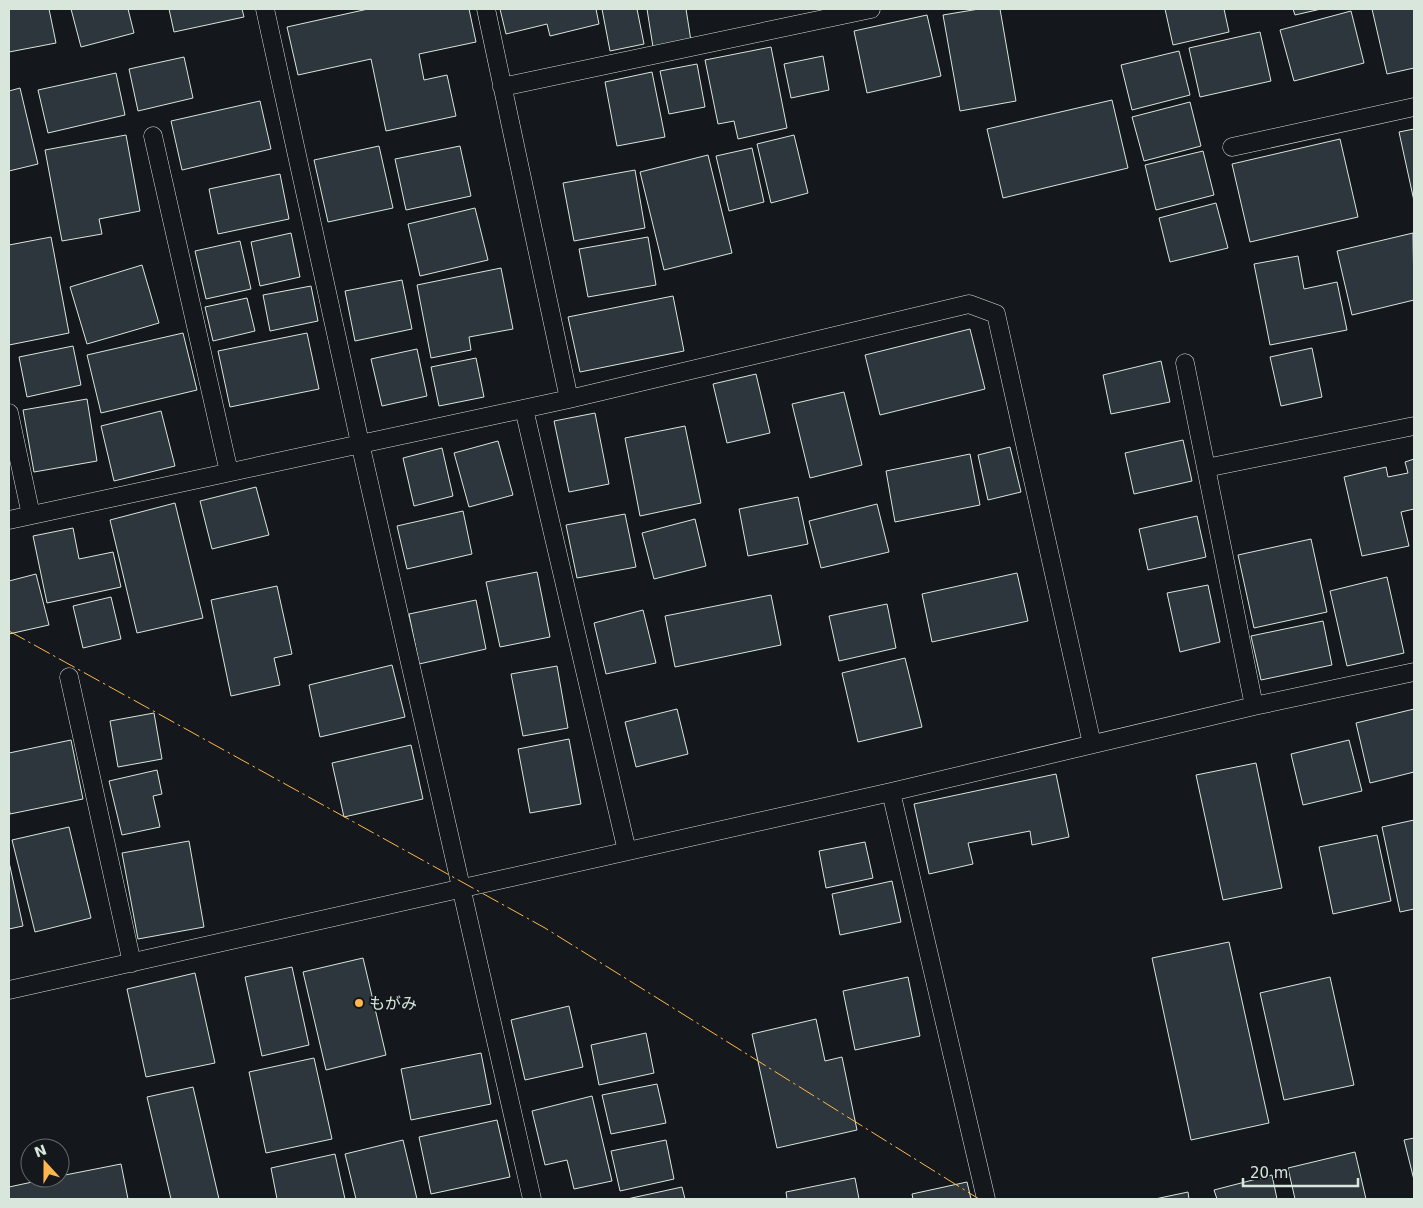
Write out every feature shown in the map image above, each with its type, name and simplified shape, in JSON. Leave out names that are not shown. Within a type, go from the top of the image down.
[{"type":"lane","points":[[265,9],[360,443],[532,1199]]},
{"type":"lane","points":[[486,9],[569,399]]},
{"type":"lane","points":[[502,87],[871,9]]},
{"type":"lane","points":[[1232,147],[1414,107]]},
{"type":"lane","points":[[153,136],[229,472]]},
{"type":"lane","points":[[9,520],[569,399],[969,304],[996,314],[1092,744]]},
{"type":"lane","points":[[1185,363],[1254,706]]},
{"type":"lane","points":[[524,409],[627,851]]},
{"type":"lane","points":[[9,413],[31,516]]},
{"type":"lane","points":[[1206,468],[1414,426]]},
{"type":"lane","points":[[9,990],[892,792],[1254,706],[1414,672]]},
{"type":"lane","points":[[69,677],[132,963]]},
{"type":"lane","points":[[892,792],[986,1199]]},
{"type":"building","points":[[9,9],[49,9],[56,43],[9,52]]},
{"type":"building","points":[[71,9],[128,9],[134,33],[81,47]]},
{"type":"building","points":[[169,9],[242,9],[244,17],[174,32]]},
{"type":"building","points":[[368,9],[469,9],[476,42],[419,54],[424,80],[447,75],[456,116],[386,131],[371,59],[298,75],[287,27]]},
{"type":"building","points":[[500,9],[596,9],[599,24],[550,36],[547,24],[506,34]]},
{"type":"building","points":[[602,9],[637,9],[644,44],[610,51]]},
{"type":"building","points":[[647,9],[686,9],[691,41],[653,47]]},
{"type":"building","points":[[979,9],[1000,9],[1016,101],[960,111],[943,15]]},
{"type":"building","points":[[1165,9],[1224,9],[1229,32],[1173,45]]},
{"type":"building","points":[[1293,9],[1321,9],[1295,15]]},
{"type":"building","points":[[1372,9],[1414,9],[1414,68],[1387,74]]},
{"type":"building","points":[[1351,11],[1364,63],[1294,81],[1280,30]]},
{"type":"building","points":[[927,15],[941,76],[867,93],[854,31]]},
{"type":"building","points":[[1260,32],[1271,81],[1200,97],[1189,48]]},
{"type":"building","points":[[771,47],[787,128],[738,139],[734,121],[718,124],[705,60]]},
{"type":"building","points":[[1179,51],[1190,95],[1132,110],[1121,65]]},
{"type":"building","points":[[823,56],[829,90],[791,98],[784,64]]},
{"type":"building","points":[[184,57],[193,98],[138,111],[129,69]]},
{"type":"building","points":[[697,64],[705,107],[669,114],[660,71]]},
{"type":"building","points":[[652,72],[665,137],[617,146],[605,82]]},
{"type":"building","points":[[116,73],[125,115],[48,133],[38,90]]},
{"type":"building","points":[[20,88],[38,164],[9,171],[9,91]]},
{"type":"building","points":[[1112,100],[1128,168],[1003,198],[987,129]]},
{"type":"building","points":[[260,101],[271,149],[182,170],[171,121]]},
{"type":"building","points":[[1190,102],[1201,146],[1144,161],[1132,117]]},
{"type":"building","points":[[1414,129],[1414,201],[1399,132]]},
{"type":"building","points":[[126,135],[140,211],[99,219],[102,234],[62,241],[45,150]]},
{"type":"building","points":[[794,135],[808,193],[771,203],[757,144]]},
{"type":"building","points":[[1340,139],[1358,217],[1250,242],[1232,164]]},
{"type":"building","points":[[379,146],[393,208],[328,222],[314,160]]},
{"type":"building","points":[[460,146],[471,196],[406,210],[395,159]]},
{"type":"building","points":[[752,148],[764,202],[729,211],[716,156]]},
{"type":"building","points":[[1203,151],[1214,195],[1156,210],[1145,165]]},
{"type":"building","points":[[708,155],[732,253],[664,270],[640,172]]},
{"type":"building","points":[[635,170],[645,228],[574,241],[563,183]]},
{"type":"building","points":[[280,174],[289,219],[218,234],[209,189]]},
{"type":"building","points":[[1216,203],[1228,248],[1170,262],[1159,218]]},
{"type":"building","points":[[475,208],[488,260],[420,276],[408,224]]},
{"type":"building","points":[[291,233],[300,277],[260,286],[251,242]]},
{"type":"building","points":[[1413,233],[1414,300],[1352,315],[1337,251]]},
{"type":"building","points":[[51,237],[69,333],[9,345],[9,245]]},
{"type":"building","points":[[648,237],[656,285],[588,297],[579,249]]},
{"type":"building","points":[[240,241],[251,289],[206,299],[195,251]]},
{"type":"building","points":[[1298,256],[1304,289],[1337,282],[1347,330],[1270,345],[1254,264]]},
{"type":"building","points":[[142,265],[159,323],[87,344],[70,287]]},
{"type":"building","points":[[501,268],[513,329],[469,337],[471,350],[431,358],[417,285]]},
{"type":"building","points":[[402,280],[412,329],[355,341],[345,291]]},
{"type":"building","points":[[311,286],[318,321],[270,331],[263,295]]},
{"type":"building","points":[[673,296],[684,351],[580,372],[568,317]]},
{"type":"building","points":[[247,298],[255,331],[213,341],[205,307]]},
{"type":"building","points":[[970,329],[985,389],[880,415],[865,355]]},
{"type":"building","points":[[183,333],[197,390],[101,413],[87,355]]},
{"type":"building","points":[[307,333],[319,389],[230,407],[218,351]]},
{"type":"building","points":[[73,346],[81,385],[27,397],[19,357]]},
{"type":"building","points":[[1312,348],[1322,397],[1281,406],[1270,357]]},
{"type":"building","points":[[417,349],[427,396],[382,406],[371,359]]},
{"type":"building","points":[[476,358],[484,397],[439,406],[431,367]]},
{"type":"building","points":[[1161,361],[1170,402],[1111,414],[1103,375]]},
{"type":"building","points":[[756,374],[770,433],[727,443],[713,384]]},
{"type":"building","points":[[844,392],[862,465],[810,478],[792,404]]},
{"type":"building","points":[[87,399],[97,461],[34,472],[23,410]]},
{"type":"building","points":[[161,411],[175,466],[114,481],[101,426]]},
{"type":"building","points":[[595,413],[609,484],[569,492],[554,421]]},
{"type":"building","points":[[685,426],[701,503],[640,516],[625,438]]},
{"type":"building","points":[[1183,440],[1192,481],[1134,494],[1125,453]]},
{"type":"building","points":[[498,441],[513,495],[469,507],[454,453]]},
{"type":"building","points":[[1010,447],[1021,492],[988,500],[978,455]]},
{"type":"building","points":[[442,448],[453,496],[414,506],[403,458]]},
{"type":"building","points":[[970,454],[980,505],[895,522],[886,471]]},
{"type":"building","points":[[1414,459],[1414,509],[1401,512],[1409,546],[1362,556],[1344,477],[1386,467],[1388,477],[1408,473],[1405,462]]},
{"type":"building","points":[[256,487],[269,535],[212,549],[200,501]]},
{"type":"building","points":[[798,497],[808,544],[748,556],[739,509]]},
{"type":"building","points":[[175,503],[203,618],[137,633],[110,520]]},
{"type":"building","points":[[877,504],[889,552],[821,568],[809,521]]},
{"type":"building","points":[[463,511],[472,554],[407,569],[397,526]]},
{"type":"building","points":[[625,514],[636,567],[577,578],[566,525]]},
{"type":"building","points":[[1197,516],[1206,557],[1148,570],[1139,529]]},
{"type":"building","points":[[695,519],[706,566],[654,579],[642,533]]},
{"type":"building","points":[[73,528],[79,559],[113,552],[121,587],[47,603],[33,536]]},
{"type":"building","points":[[1311,539],[1327,612],[1254,628],[1238,555]]},
{"type":"building","points":[[537,572],[550,637],[500,647],[486,582]]},
{"type":"building","points":[[1017,573],[1028,621],[932,642],[922,594]]},
{"type":"building","points":[[36,574],[49,625],[9,634],[9,581]]},
{"type":"building","points":[[1387,577],[1404,653],[1347,666],[1330,591]]},
{"type":"building","points":[[1208,585],[1220,642],[1180,652],[1167,593]]},
{"type":"building","points":[[277,586],[292,654],[274,658],[280,685],[231,696],[211,600]]},
{"type":"building","points":[[771,595],[781,645],[675,667],[665,616]]},
{"type":"building","points":[[111,597],[121,639],[83,648],[73,606]]},
{"type":"building","points":[[476,600],[486,649],[419,664],[409,614]]},
{"type":"building","points":[[887,604],[896,648],[839,661],[829,616]]},
{"type":"building","points":[[643,610],[656,663],[606,674],[594,623]]},
{"type":"building","points":[[1323,621],[1332,665],[1261,680],[1251,636]]},
{"type":"building","points":[[905,658],[922,727],[858,742],[842,673]]},
{"type":"building","points":[[392,665],[405,717],[320,737],[309,685]]},
{"type":"building","points":[[557,666],[568,728],[523,736],[511,674]]},
{"type":"building","points":[[677,709],[688,754],[636,767],[625,722]]},
{"type":"building","points":[[1414,709],[1414,772],[1370,783],[1356,723]]},
{"type":"building","points":[[154,713],[162,759],[118,767],[110,721]]},
{"type":"building","points":[[569,739],[581,804],[530,813],[518,749]]},
{"type":"building","points":[[71,740],[83,799],[10,814],[9,753]]},
{"type":"building","points":[[1349,740],[1362,791],[1303,805],[1291,754]]},
{"type":"building","points":[[411,745],[423,799],[344,817],[332,763]]},
{"type":"building","points":[[1256,763],[1282,888],[1223,900],[1196,775]]},
{"type":"building","points":[[157,770],[162,794],[153,796],[160,827],[122,835],[109,781]]},
{"type":"building","points":[[1056,774],[1069,837],[1032,845],[1030,831],[968,843],[973,864],[929,874],[914,804]]},
{"type":"building","points":[[1414,820],[1414,909],[1400,912],[1382,827]]},
{"type":"building","points":[[69,827],[91,918],[35,932],[12,840]]},
{"type":"building","points":[[1377,835],[1391,901],[1333,914],[1319,847]]},
{"type":"building","points":[[189,841],[204,927],[138,939],[122,853]]},
{"type":"building","points":[[865,842],[873,878],[826,888],[819,851]]},
{"type":"building","points":[[9,862],[23,926],[9,929]]},
{"type":"building","points":[[892,881],[901,922],[840,935],[832,894]]},
{"type":"building","points":[[1229,942],[1269,1123],[1191,1140],[1152,958]]},
{"type":"building","points":[[363,958],[386,1055],[326,1070],[303,972]]},
{"type":"building","points":[[292,967],[309,1045],[262,1056],[245,977]]},
{"type":"building","points":[[195,973],[215,1063],[146,1077],[127,989]]},
{"type":"building","points":[[908,977],[920,1036],[855,1050],[843,991]]},
{"type":"building","points":[[1330,977],[1354,1085],[1284,1100],[1260,993]]},
{"type":"building","points":[[569,1006],[583,1067],[525,1080],[511,1020]]},
{"type":"building","points":[[816,1019],[825,1061],[842,1057],[857,1130],[777,1148],[752,1034]]},
{"type":"building","points":[[646,1033],[654,1073],[599,1085],[591,1045]]},
{"type":"building","points":[[481,1053],[491,1104],[411,1120],[401,1069]]},
{"type":"building","points":[[314,1058],[332,1139],[266,1153],[249,1072]]},
{"type":"building","points":[[657,1084],[666,1123],[611,1134],[602,1095]]},
{"type":"building","points":[[193,1087],[219,1199],[171,1199],[147,1097]]},
{"type":"building","points":[[592,1096],[612,1181],[574,1189],[567,1160],[545,1165],[532,1111]]},
{"type":"building","points":[[497,1120],[510,1177],[431,1194],[419,1137]]},
{"type":"building","points":[[1414,1138],[1414,1180],[1404,1140]]},
{"type":"building","points":[[403,1140],[417,1199],[356,1199],[345,1154]]},
{"type":"building","points":[[666,1140],[674,1179],[620,1191],[611,1151]]},
{"type":"building","points":[[1355,1152],[1366,1199],[1295,1199],[1288,1168]]},
{"type":"building","points":[[335,1154],[345,1199],[277,1199],[271,1168]]},
{"type":"building","points":[[121,1164],[128,1199],[9,1199],[9,1187],[20,1185],[20,1188],[70,1188],[70,1174]]},
{"type":"building","points":[[1272,1175],[1277,1199],[1217,1199],[1214,1190]]},
{"type":"building","points":[[855,1178],[859,1199],[787,1199],[786,1192]]},
{"type":"building","points":[[967,1182],[971,1199],[913,1199],[912,1194]]},
{"type":"building","points":[[682,1187],[685,1199],[627,1199]]},
{"type":"building","points":[[1188,1192],[1189,1199],[1155,1199]]},
{"type":"power","points":[[9,631],[545,928],[979,1199]]},
{"type":"place","name":"もがみ","points":[[359,1003]]}]
